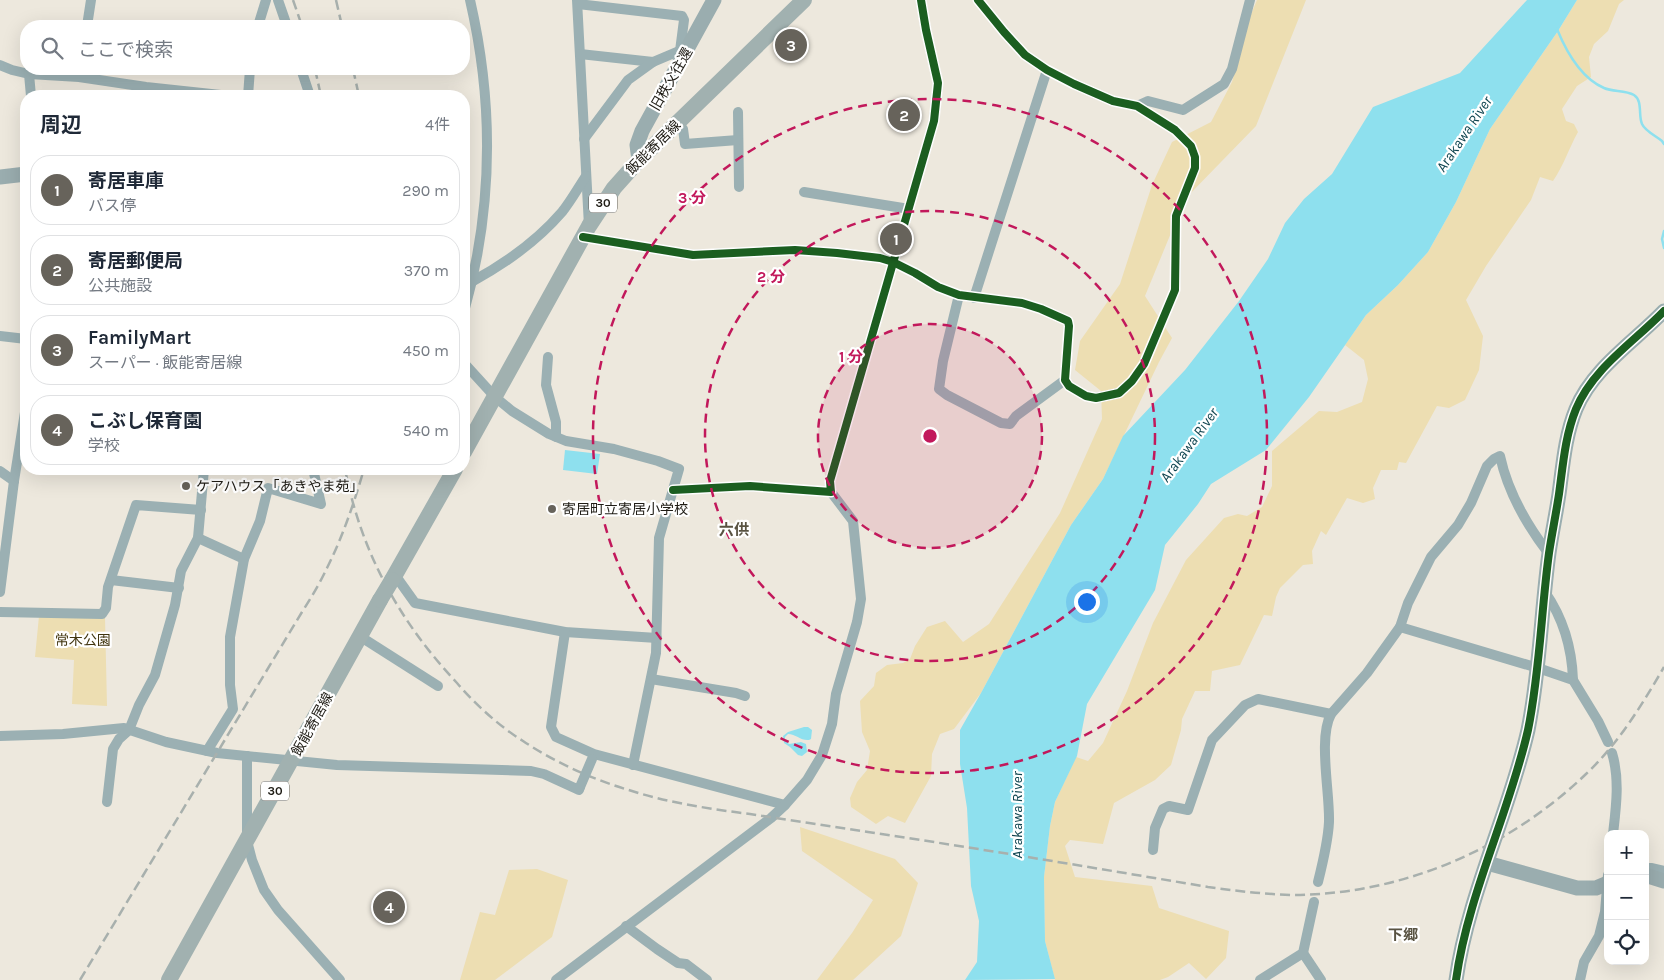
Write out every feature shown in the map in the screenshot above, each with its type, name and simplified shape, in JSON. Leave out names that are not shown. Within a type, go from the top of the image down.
[{"type":"main road","name":"飯能寄居線","points":[[470,437],[586,232],[614,188],[639,160],[804,0]]},
{"type":"main road","name":"飯能寄居線","points":[[169,980],[452,475]]},
{"type":"street","points":[[88,20],[91,0]]},
{"type":"street","points":[[260,0],[266,0],[260,20]]},
{"type":"street","points":[[278,0],[285,20]]},
{"type":"street","points":[[470,0],[477,28],[488,111],[484,211],[470,291]]},
{"type":"street","name":"旧秩父往還","points":[[639,160],[637,145],[642,131],[684,49],[714,0]]},
{"type":"street","points":[[556,980],[785,806],[807,780],[822,755],[832,724],[836,694],[857,622],[860,599],[853,521],[831,492],[830,481],[934,120],[938,83],[921,0]]},
{"type":"street","points":[[584,139],[628,80],[653,62],[684,49],[684,20],[682,16],[578,2],[580,54],[584,139],[586,176],[586,232],[693,255],[794,250],[880,258],[894,262],[938,287],[959,295],[1022,302],[1068,322],[1065,380],[1069,386],[1086,396],[1096,398],[1118,394],[1132,381],[1144,364],[1175,290],[1176,216],[1195,168],[1196,157],[1191,146],[1175,130],[1137,106],[1114,101],[1074,84],[1047,70],[1025,55],[978,0]]},
{"type":"street","points":[[1137,106],[1148,101],[1184,110],[1224,84],[1232,69],[1250,0]]},
{"type":"street","points":[[580,54],[653,62]]},
{"type":"street","points":[[0,64],[20,72]]},
{"type":"street","points":[[974,298],[1047,70]]},
{"type":"street","points":[[28,75],[30,90]]},
{"type":"street","points":[[89,75],[146,87],[174,90]]},
{"type":"street","points":[[248,90],[250,75]]},
{"type":"street","points":[[303,75],[308,90]]},
{"type":"street","points":[[738,112],[739,187]]},
{"type":"street","points":[[677,123],[683,129],[685,144],[738,140]]},
{"type":"street","points":[[0,177],[20,175]]},
{"type":"street","points":[[473,281],[498,267],[538,236],[563,211],[586,176]]},
{"type":"street","points":[[804,192],[909,209]]},
{"type":"street","points":[[959,295],[938,389],[1001,423],[1010,424],[1016,416],[1065,380]]},
{"type":"street","points":[[1456,980],[1467,925],[1527,731],[1538,668],[1549,554],[1569,429],[1577,407],[1591,384],[1605,367],[1664,311]]},
{"type":"street","points":[[0,336],[20,338]]},
{"type":"street","points":[[548,358],[546,385],[556,422],[556,437]]},
{"type":"street","points":[[470,370],[494,397],[512,411],[556,437],[614,449],[679,469],[658,538],[657,638],[651,678],[633,765]]},
{"type":"street","points":[[0,592],[20,444]]},
{"type":"street","points":[[1318,882],[1327,846],[1329,821],[1325,731],[1331,714],[1367,673],[1400,627],[1408,602],[1431,557],[1458,524],[1471,503],[1487,466],[1494,459],[1500,456],[1509,488],[1522,516],[1549,554]]},
{"type":"street","points":[[0,471],[14,481]]},
{"type":"street","points":[[106,802],[113,749],[119,739],[130,730],[139,705],[155,675],[179,588],[181,571],[198,538],[204,475]]},
{"type":"street","points":[[207,751],[233,709],[230,685],[230,637],[244,559],[260,521],[268,488],[321,504],[314,475]]},
{"type":"street","points":[[673,490],[750,486],[831,492]]},
{"type":"street","points":[[0,612],[102,614],[106,608],[108,587],[136,505],[201,510]]},
{"type":"street","points":[[198,538],[244,559]]},
{"type":"street","points":[[394,577],[415,603],[565,632],[657,638]]},
{"type":"street","points":[[111,580],[179,588]]},
{"type":"street","points":[[1545,592],[1553,603],[1566,634],[1572,659],[1574,680],[1608,742]]},
{"type":"street","points":[[1400,627],[1574,680]]},
{"type":"street","points":[[565,632],[551,727],[556,737],[593,757],[633,765],[785,806]]},
{"type":"street","points":[[361,637],[438,686]]},
{"type":"street","points":[[651,678],[745,696]]},
{"type":"street","points":[[1153,850],[1155,828],[1163,809],[1169,806],[1188,810],[1212,740],[1245,705],[1258,699],[1331,714]]},
{"type":"street","points":[[0,736],[63,734],[124,728],[166,742],[207,751],[247,756],[337,765],[531,770],[579,790],[593,757]]},
{"type":"street","points":[[1612,753],[1616,768],[1613,830]]},
{"type":"street","points":[[247,756],[247,841],[252,860],[264,890],[278,910],[340,980]]},
{"type":"street","points":[[1487,863],[1577,888],[1596,888],[1604,882]]},
{"type":"street","points":[[1649,870],[1652,868],[1664,871]]},
{"type":"street","points":[[1649,874],[1664,881]]},
{"type":"street","points":[[1260,980],[1303,953],[1314,902]]},
{"type":"street","points":[[1580,980],[1584,962],[1599,936],[1604,916]]},
{"type":"street","points":[[626,926],[678,963],[686,964],[708,980]]},
{"type":"street","points":[[1303,953],[1321,980]]},
{"type":"green space","points":[[1257,0],[1306,0],[1256,126],[1185,199],[1145,296],[1172,338],[1103,479],[1071,525],[981,693],[954,729],[940,734],[932,754],[931,776],[905,823],[888,816],[876,824],[851,807],[850,798],[857,782],[867,770],[870,751],[862,732],[860,701],[874,686],[876,673],[887,665],[903,663],[910,659],[915,646],[927,627],[945,621],[963,642],[989,624],[1060,513],[1102,419],[1101,391],[1075,370],[1080,341],[1120,284],[1152,185],[1172,142],[1211,122],[1232,82],[1249,19]]},
{"type":"green space","points":[[1577,0],[1624,0],[1619,4],[1608,31],[1594,44],[1589,57],[1591,77],[1577,86],[1562,109],[1566,121],[1574,124],[1578,132],[1560,169],[1553,181],[1540,177],[1531,200],[1486,266],[1466,300],[1483,336],[1479,370],[1465,400],[1449,408],[1437,406],[1406,463],[1399,462],[1397,470],[1381,470],[1373,488],[1375,499],[1363,503],[1347,498],[1326,535],[1321,531],[1312,551],[1313,564],[1303,565],[1280,588],[1272,616],[1264,615],[1240,665],[1212,671],[1210,691],[1195,691],[1182,719],[1181,730],[1171,765],[1155,780],[1114,803],[1103,844],[1070,840],[1065,846],[1075,877],[1152,886],[1159,908],[1229,931],[1226,958],[1206,979],[1189,963],[1160,980],[1055,980],[1045,941],[1044,877],[1055,802],[1076,757],[1088,761],[1103,743],[1127,691],[1153,623],[1186,560],[1224,518],[1238,514],[1247,516],[1262,507],[1272,486],[1272,451],[1319,411],[1337,412],[1362,402],[1368,379],[1364,360],[1345,345],[1366,315],[1398,285],[1428,252],[1456,202],[1490,129],[1558,31]]},
{"type":"green space","name":"常木公園","points":[[39,616],[105,617],[107,706],[72,704],[74,660],[35,657]]},
{"type":"green space","points":[[800,827],[895,859],[918,883],[901,936],[853,980],[817,980],[852,933],[873,900],[802,851]]},
{"type":"green space","points":[[537,869],[568,880],[552,937],[495,980],[460,980],[480,912],[495,915],[509,870]]},
{"type":"water","name":"Arakawa River","points":[[1527,0],[1577,0],[1558,31],[1490,129],[1456,202],[1428,252],[1398,285],[1366,315],[1309,397],[1266,450],[1211,484],[1198,504],[1165,545],[1155,590],[1087,704],[1077,756],[1055,802],[1044,877],[1045,941],[1055,979],[965,980],[977,962],[979,921],[971,886],[967,808],[960,764],[960,730],[1071,525],[1103,479],[1123,436],[1185,370],[1239,301],[1268,259],[1285,223],[1304,199],[1332,174],[1373,107],[1460,73]]},
{"type":"water","points":[[565,450],[600,454],[597,474],[563,470]]},
{"type":"water","points":[[804,727],[812,730],[811,739],[803,739],[788,734],[785,737],[789,744],[801,742],[806,744],[807,752],[802,756],[798,755],[784,743],[783,736],[788,732]]},
{"type":"waterway","points":[[1557,29],[1575,63],[1588,78],[1604,88],[1630,93],[1637,98],[1643,127],[1664,144]]},
{"type":"waterway","points":[[1664,231],[1662,239],[1664,248]]},
{"type":"railway","points":[[293,0],[300,20]]},
{"type":"railway","points":[[336,0],[341,20]]},
{"type":"railway","points":[[316,75],[320,90]]},
{"type":"railway","points":[[354,75],[358,90]]},
{"type":"railway","points":[[346,475],[361,529],[372,557],[385,584],[417,635],[457,683],[488,715],[514,735],[562,764],[618,787],[690,805],[953,845],[1208,887],[1281,895],[1332,893],[1372,887],[1411,877],[1450,863],[1487,846],[1522,825],[1555,801],[1598,762],[1629,724],[1664,667]]},
{"type":"railway","points":[[80,980],[318,585],[343,532],[362,475]]},
{"type":"cycle path","points":[[673,490],[750,486],[831,492],[830,481],[934,121],[938,83],[921,0]]},
{"type":"cycle path","points":[[583,237],[693,255],[795,250],[880,258],[893,262],[938,287],[959,295],[1022,303],[1068,321],[1065,380],[1069,386],[1086,396],[1096,398],[1119,393],[1132,381],[1144,364],[1175,290],[1176,216],[1195,168],[1195,157],[1191,146],[1175,130],[1137,106],[1113,101],[1074,84],[1047,70],[1025,55],[978,0]]},
{"type":"cycle path","points":[[1456,980],[1470,916],[1520,761],[1528,730],[1535,686],[1549,553],[1572,419],[1583,394],[1603,368],[1664,311]]},
{"type":"place","name":"FamilyMart","points":[[791,45]]},
{"type":"place","name":"寄居郵便局","points":[[904,115]]},
{"type":"place","name":"寄居車庫","points":[[896,239]]},
{"type":"place","name":"ケアハウス「あきやま苑」","points":[[186,486]]},
{"type":"place","name":"寄居町立寄居小学校","points":[[552,509]]},
{"type":"place","name":"こぶし保育園","points":[[389,907]]},
{"type":"district","name":"六供","points":[[734,530]]},
{"type":"district","name":"下郷","points":[[1403,935]]}]
